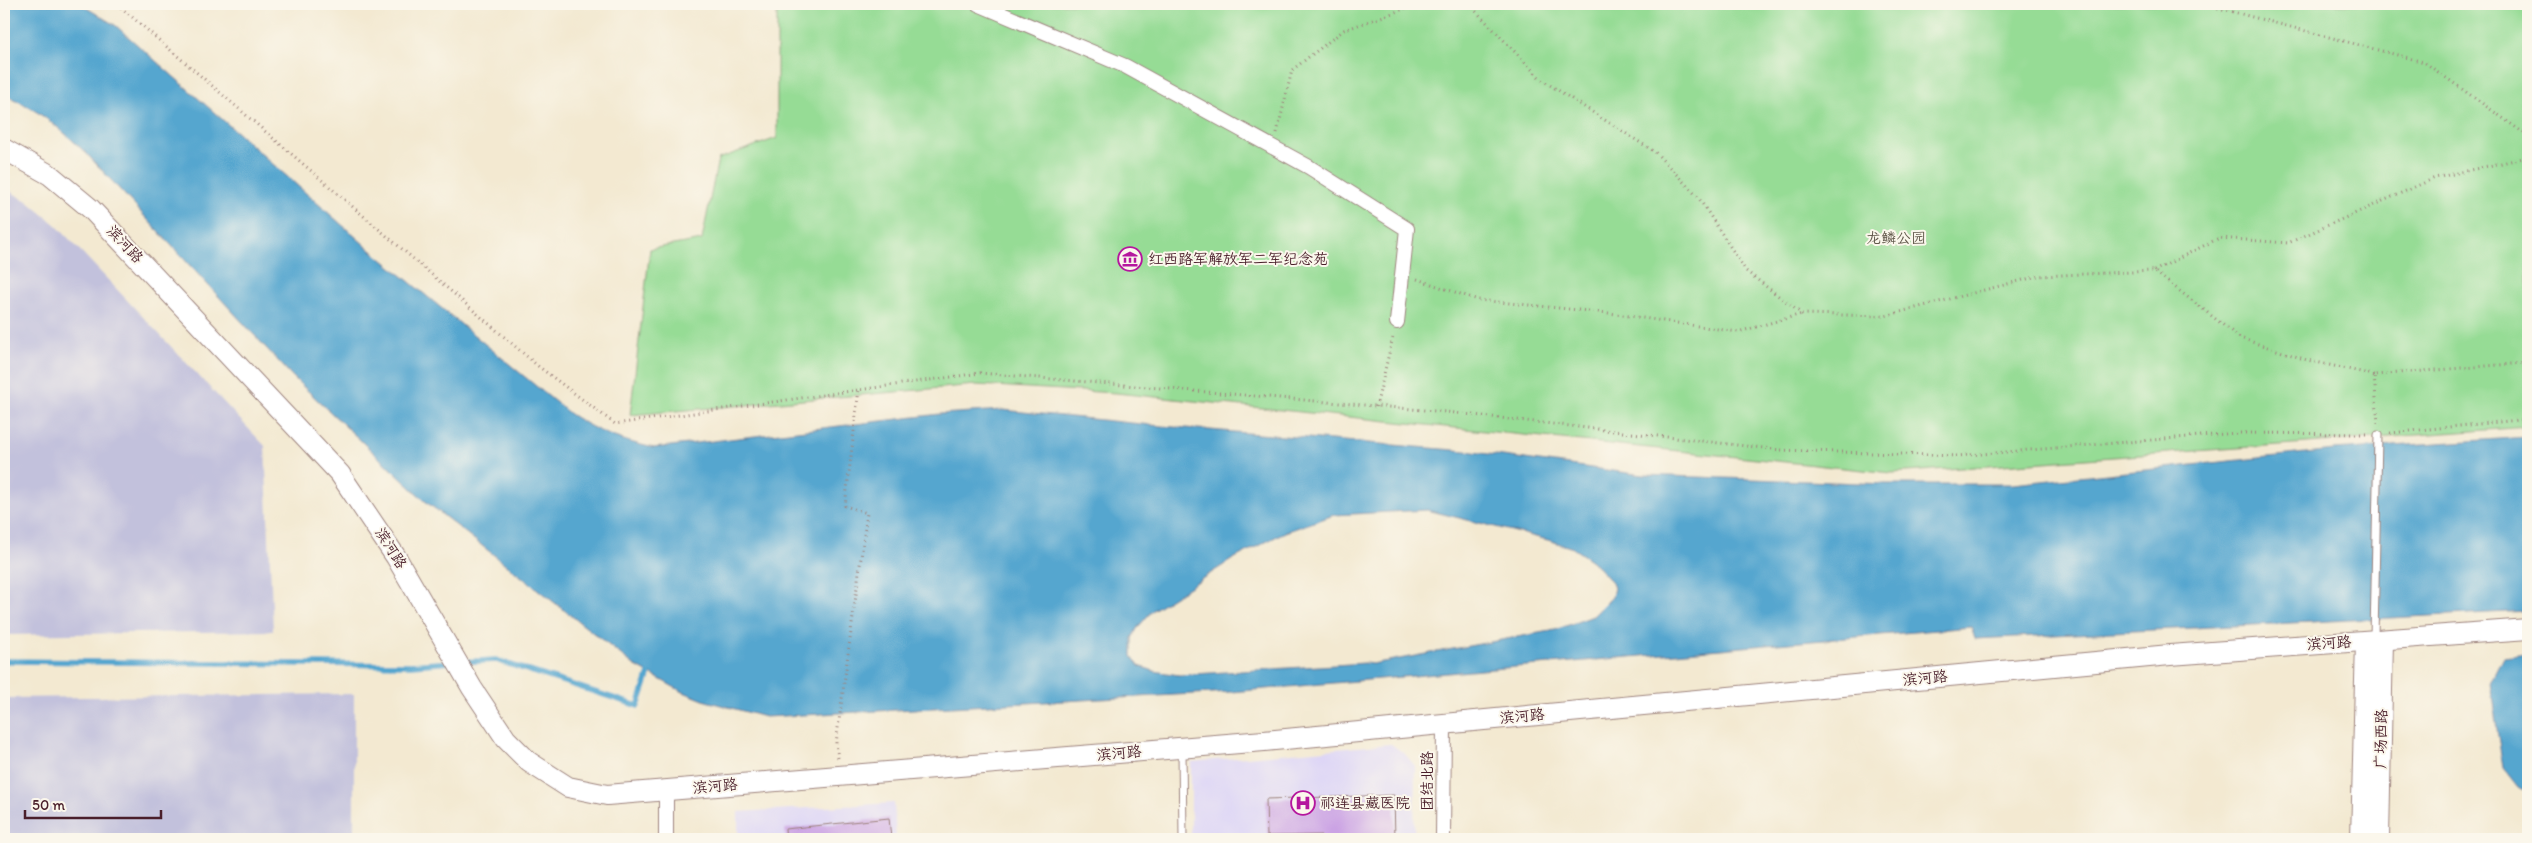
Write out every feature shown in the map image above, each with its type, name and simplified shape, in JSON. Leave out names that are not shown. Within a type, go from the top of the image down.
[{"type":"street","points":[[978,4],[1125,66],[1309,167],[1407,229],[1397,322]]},
{"type":"street","name":"滨河路","points":[[4,149],[50,175],[91,209],[340,474],[396,557],[472,688],[512,745],[536,767],[568,786],[607,796],[1444,724],[2170,655],[2528,629]]},
{"type":"street","name":"广场西路","points":[[2361,839],[2374,640]]},
{"type":"street","name":"广场西路","points":[[2374,640],[2379,839]]},
{"type":"street","name":"团结北路","points":[[1443,839],[1444,724]]},
{"type":"street","points":[[666,791],[666,839]]},
{"type":"lane","points":[[2374,640],[2378,435]]},
{"type":"lane","points":[[1182,747],[1183,839]]},
{"type":"path","points":[[116,4],[538,366],[615,424],[980,373],[1457,413],[1781,450],[1947,455],[2237,433],[2378,435],[2528,419]]},
{"type":"path","points":[[1273,148],[1292,70],[1344,30],[1418,4]]},
{"type":"path","points":[[1469,4],[1542,80],[1656,152],[1698,197],[1746,271],[1802,314]]},
{"type":"path","points":[[2203,4],[2424,62],[2528,136]]},
{"type":"path","points":[[1402,274],[1478,300],[1608,313],[1738,332],[1802,314],[1885,316],[2038,276],[2154,271],[2219,238],[2288,243],[2434,178],[2528,156]]},
{"type":"path","points":[[2154,271],[2240,338],[2307,360],[2374,375],[2524,363],[2528,360]]},
{"type":"path","points":[[1376,407],[1397,322]]},
{"type":"path","points":[[2374,375],[2378,435]]},
{"type":"path","points":[[836,743],[867,513],[845,506],[859,389]]},
{"type":"shaded area","points":[[4,188],[27,201],[56,225],[265,446],[273,631],[4,635]]},
{"type":"shaded area","points":[[354,694],[354,839],[4,839],[4,698]]},
{"type":"shaded area","name":"祁连县藏医院","points":[[1391,744],[1405,754],[1415,766],[1414,839],[1191,839],[1191,762]]},
{"type":"shaded area","points":[[894,803],[896,839],[738,839],[738,812]]},
{"type":"green space","name":"龙鳞公园","points":[[777,4],[2528,4],[2528,427],[1892,473],[1116,393],[976,385],[630,415],[650,249],[702,240],[718,159],[777,138]]},
{"type":"water","points":[[4,4],[80,4],[115,25],[366,246],[570,414],[610,436],[654,448],[940,414],[1003,410],[1161,426],[1466,451],[1643,475],[1887,484],[2013,484],[2334,450],[2528,437],[2528,611],[1975,639],[1971,627],[1231,692],[765,717],[706,701],[681,691],[634,665],[425,501],[293,377],[86,153],[38,113],[4,95]],"holes":[[[1427,510],[1573,548],[1592,561],[1612,582],[1614,587],[1612,597],[1593,616],[1555,630],[1372,664],[1179,675],[1154,671],[1139,666],[1132,656],[1132,638],[1138,627],[1153,610],[1233,559],[1285,532],[1334,515]]]},
{"type":"water","points":[[2528,654],[2528,793],[2518,787],[2503,768],[2490,683],[2503,657]]},
{"type":"building","points":[[1394,795],[1395,839],[1321,839],[1321,835],[1267,836],[1266,799]]},
{"type":"building","points":[[889,818],[891,839],[786,839],[785,829]]},
{"type":"waterway","points":[[461,662],[496,660],[638,706],[651,667]]},
{"type":"waterway","points":[[4,661],[411,665],[452,662]]},
{"type":"place","name":"红西路军解放军二军纪念苑","points":[[1130,259]]},
{"type":"place","name":"祁连县藏医院","points":[[1303,803]]}]
